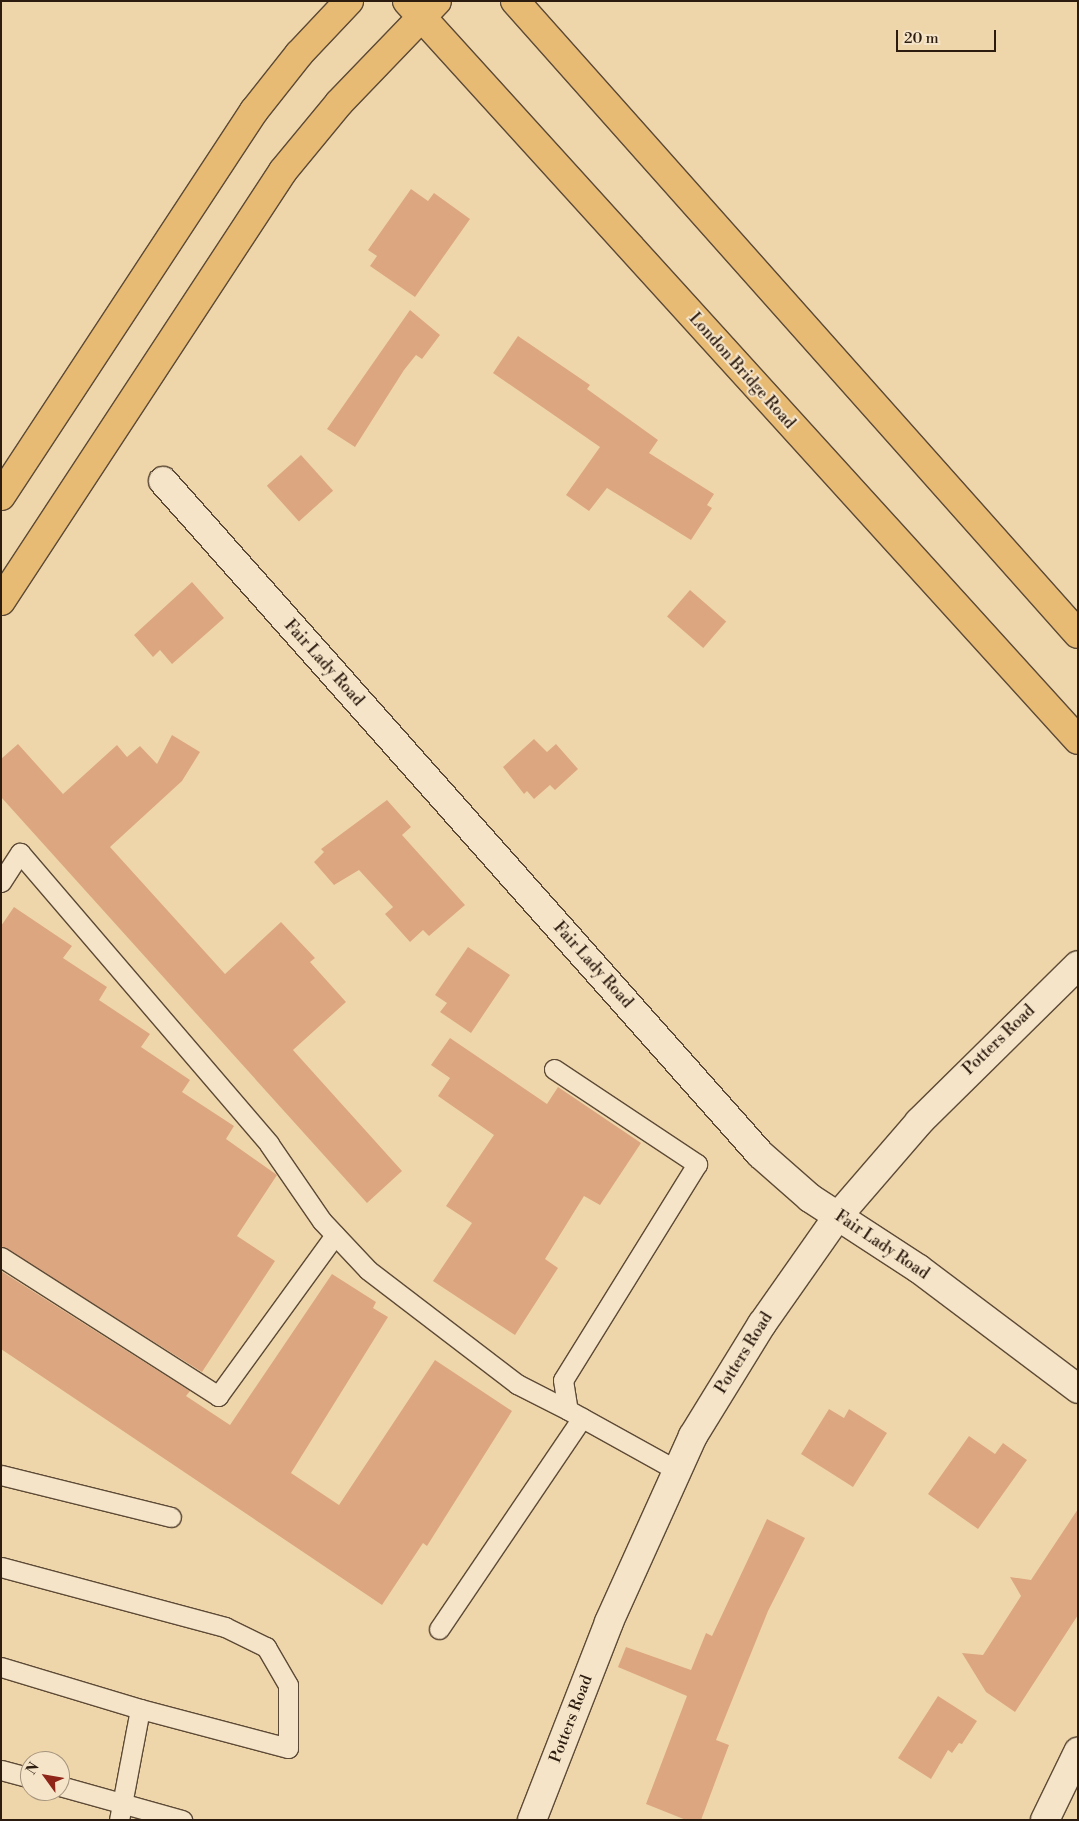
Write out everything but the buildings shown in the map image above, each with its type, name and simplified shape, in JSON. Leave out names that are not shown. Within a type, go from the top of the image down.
[{"type":"main road","points":[[1,496],[254,111],[300,54],[349,1]]},
{"type":"main road","points":[[515,1],[1078,634]]},
{"type":"main road","points":[[1,601],[283,171],[421,6]]},
{"type":"main road","name":"London Bridge Road","points":[[421,6],[1078,740]]},
{"type":"street","name":"Fair Lady Road","points":[[162,481],[760,1154],[838,1216],[919,1269],[1078,1389]]},
{"type":"street","name":"Potters Road","points":[[532,1820],[609,1622],[693,1436],[762,1324],[838,1216],[974,1064],[1078,965]]},
{"type":"street","points":[[1045,1820],[1078,1752]]},
{"type":"lane","points":[[1,882],[20,853],[269,1144],[335,1234],[368,1270],[517,1384],[678,1471]]},
{"type":"lane","points":[[554,1069],[697,1164],[563,1380],[575,1414]]},
{"type":"lane","points":[[1,1258],[218,1396],[335,1234]]},
{"type":"lane","points":[[439,1629],[575,1414]]},
{"type":"lane","points":[[1,1475],[171,1517]]},
{"type":"lane","points":[[1,1567],[225,1627],[266,1647],[288,1685],[288,1748],[140,1710],[1,1667]]},
{"type":"lane","points":[[121,1811],[140,1710]]},
{"type":"lane","points":[[1,1770],[20,1775]]},
{"type":"lane","points":[[70,1790],[121,1811],[182,1820]]}]
